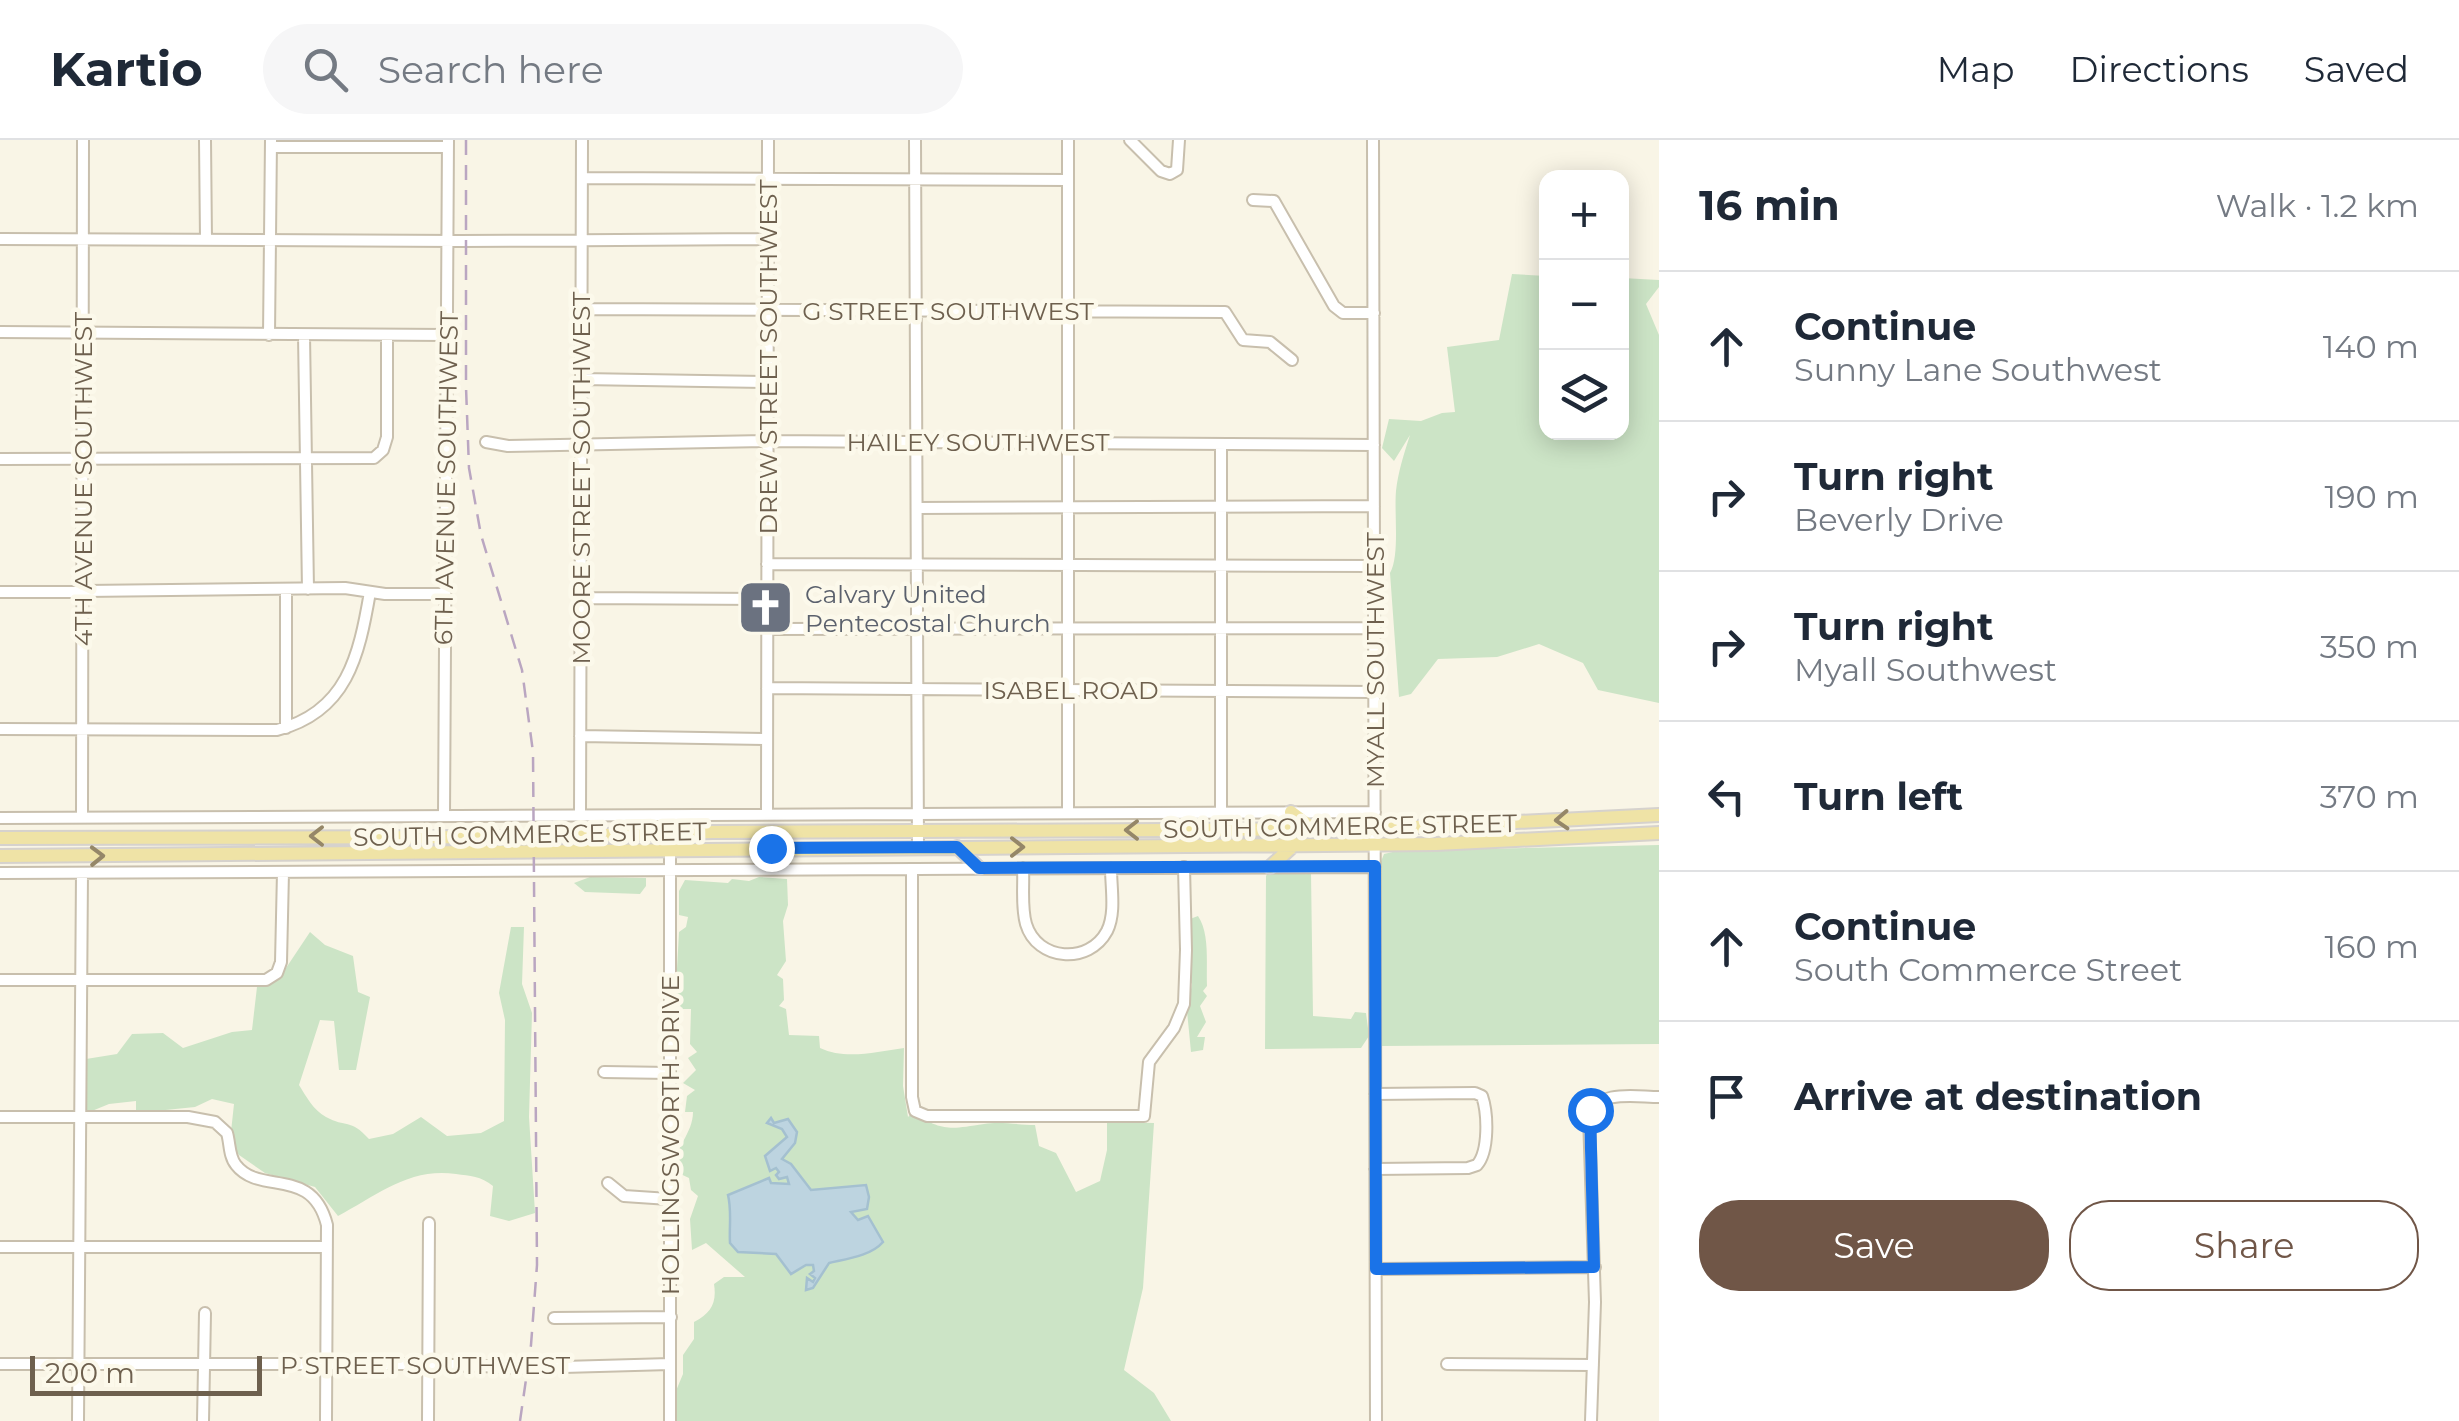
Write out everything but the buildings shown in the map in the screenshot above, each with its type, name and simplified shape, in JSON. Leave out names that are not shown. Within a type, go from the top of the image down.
[{"type":"main road","points":[[1290,812],[1314,829]]},
{"type":"main road","name":"SOUTH COMMERCE STREET","points":[[0,838],[1375,829],[1659,815]]},
{"type":"main road","points":[[670,849],[674,844],[714,832]]},
{"type":"main road","name":"SOUTH COMMERCE STREET","points":[[0,856],[1375,844],[1659,832]]},
{"type":"main road","points":[[1270,867],[1296,844]]},
{"type":"main road","points":[[957,847],[979,868]]},
{"type":"street","name":"4TH AVENUE SOUTHWEST","points":[[82,818],[83,140]]},
{"type":"street","points":[[205,140],[206,240]]},
{"type":"street","name":"MOORE STREET SOUTHWEST","points":[[580,815],[582,140]]},
{"type":"street","name":"DREW STREET SOUTHWEST","points":[[767,814],[768,140]]},
{"type":"street","points":[[915,140],[918,848]]},
{"type":"street","points":[[1068,140],[1068,813]]},
{"type":"street","points":[[1130,140],[1161,171],[1170,174],[1177,170],[1179,140]]},
{"type":"street","name":"MYALL SOUTHWEST","points":[[1373,140],[1376,1421]]},
{"type":"street","points":[[269,334],[271,144],[448,144]]},
{"type":"street","name":"6TH AVENUE SOUTHWEST","points":[[444,816],[448,144]]},
{"type":"street","points":[[582,178],[1068,180]]},
{"type":"street","points":[[1253,200],[1274,201],[1334,306],[1343,312],[1374,313]]},
{"type":"street","points":[[0,239],[768,239]]},
{"type":"street","name":"G STREET SOUTHWEST","points":[[582,309],[1225,312],[1244,340],[1270,342],[1292,360]]},
{"type":"street","points":[[0,332],[447,336]]},
{"type":"street","points":[[304,335],[308,589]]},
{"type":"street","points":[[0,459],[374,458],[384,450],[387,437],[387,335]]},
{"type":"street","points":[[582,378],[768,382]]},
{"type":"street","name":"HAILEY SOUTHWEST","points":[[486,442],[508,446],[768,441],[1374,446]]},
{"type":"street","points":[[1221,444],[1222,812]]},
{"type":"street","points":[[917,508],[1374,506]]},
{"type":"street","points":[[767,564],[1374,566]]},
{"type":"street","points":[[0,592],[345,588],[444,594]]},
{"type":"street","points":[[286,590],[286,728]]},
{"type":"street","points":[[0,729],[286,728],[318,712],[343,685],[360,644],[370,592]]},
{"type":"street","points":[[581,598],[767,599]]},
{"type":"street","points":[[767,629],[1374,628]]},
{"type":"street","name":"ISABEL ROAD","points":[[767,688],[1375,692]]},
{"type":"street","points":[[580,736],[767,739]]},
{"type":"street","points":[[0,818],[1375,812]]},
{"type":"street","name":"HOLLINGSWORTH DRIVE","points":[[670,849],[670,1421]]},
{"type":"street","points":[[0,873],[1375,866]]},
{"type":"street","points":[[1024,868],[1024,912],[1030,932],[1048,950],[1068,956],[1091,948],[1108,929],[1112,912],[1111,868]]},
{"type":"street","points":[[912,869],[912,1097],[918,1114],[1144,1116],[1148,1062],[1182,1012],[1186,981],[1184,868]]},
{"type":"street","points":[[0,980],[266,980],[277,972],[282,956],[284,872]]},
{"type":"street","points":[[78,1421],[82,873]]},
{"type":"street","points":[[604,1072],[670,1073]]},
{"type":"street","points":[[1375,1094],[1475,1093],[1482,1096],[1485,1104],[1484,1154],[1477,1165],[1375,1169]]},
{"type":"street","points":[[1591,1421],[1594,1267],[1590,1110],[1602,1099],[1659,1097]]},
{"type":"street","points":[[0,1118],[188,1117],[216,1122],[228,1134],[232,1158],[240,1169],[304,1190],[318,1202],[328,1248],[326,1421]]},
{"type":"street","points":[[608,1182],[624,1196],[668,1199]]},
{"type":"street","points":[[428,1421],[429,1223]]},
{"type":"street","points":[[0,1247],[328,1248]]},
{"type":"street","points":[[1376,1269],[1594,1267]]},
{"type":"street","points":[[203,1421],[206,1313]]},
{"type":"street","points":[[554,1318],[670,1317]]},
{"type":"street","name":"P STREET SOUTHWEST","points":[[0,1364],[428,1364],[528,1368],[670,1364]]},
{"type":"street","points":[[1447,1364],[1594,1365]]},
{"type":"green space","points":[[1512,274],[1539,276],[1539,440],[1629,440],[1629,278],[1659,280],[1659,287],[1646,304],[1659,335],[1659,703],[1598,690],[1583,663],[1539,644],[1497,657],[1438,659],[1411,694],[1399,697],[1390,573],[1396,545],[1397,484],[1410,435],[1394,461],[1382,448],[1389,419],[1421,421],[1455,412],[1447,347],[1499,340]]},
{"type":"green space","points":[[1659,845],[1659,1044],[1382,1046],[1380,864],[1384,854]]},
{"type":"green space","points":[[1269,871],[1311,873],[1313,1016],[1351,1019],[1355,1012],[1366,1013],[1369,1036],[1361,1048],[1265,1049]]},
{"type":"green space","points":[[590,877],[646,878],[646,886],[640,894],[585,892],[574,883]]},
{"type":"green space","points":[[759,877],[787,879],[788,905],[783,921],[786,961],[777,975],[783,979],[784,1000],[779,1006],[786,1009],[789,1035],[819,1036],[820,1048],[840,1054],[904,1048],[903,1086],[908,1117],[912,1113],[948,1128],[996,1123],[1035,1125],[1039,1146],[1056,1153],[1076,1192],[1100,1181],[1107,1150],[1107,1122],[1154,1123],[1143,1288],[1124,1370],[1154,1393],[1171,1421],[677,1421],[673,1398],[683,1374],[683,1355],[694,1339],[694,1322],[712,1307],[714,1284],[724,1277],[745,1277],[706,1243],[692,1250],[690,1219],[698,1196],[691,1190],[689,1178],[674,1171],[692,1120],[693,1112],[685,1112],[687,1096],[695,1090],[683,1083],[696,1070],[688,1058],[697,1052],[690,1044],[691,1009],[681,1009],[676,987],[679,932],[686,927],[688,917],[679,915],[679,891],[685,880],[728,883],[732,879],[749,881]]},
{"type":"green space","points":[[1198,916],[1207,949],[1207,986],[1203,991],[1207,996],[1200,1006],[1206,1022],[1197,1037],[1205,1037],[1203,1050],[1191,1052],[1187,1011],[1192,984],[1188,978],[1190,919]]},
{"type":"green space","points":[[511,927],[524,927],[522,984],[532,1013],[529,1117],[535,1213],[509,1221],[490,1216],[493,1186],[475,1177],[439,1173],[394,1184],[338,1216],[315,1187],[265,1173],[239,1155],[230,1141],[234,1104],[212,1099],[195,1107],[136,1113],[136,1101],[109,1104],[87,1113],[86,1059],[117,1054],[132,1034],[163,1033],[183,1048],[232,1032],[252,1030],[257,987],[282,974],[310,932],[325,945],[353,956],[358,992],[370,997],[356,1070],[339,1070],[334,1021],[320,1020],[299,1085],[314,1107],[326,1117],[357,1128],[369,1139],[393,1134],[421,1117],[447,1136],[481,1133],[504,1121],[505,1020],[499,993]]},
{"type":"water","points":[[771,1118],[774,1123],[788,1119],[797,1132],[795,1143],[782,1159],[791,1164],[811,1190],[866,1185],[867,1209],[851,1212],[858,1220],[868,1216],[883,1242],[865,1254],[829,1263],[813,1288],[806,1290],[807,1278],[813,1282],[815,1278],[810,1274],[813,1265],[791,1274],[776,1254],[738,1252],[730,1243],[728,1195],[769,1178],[771,1183],[789,1184],[787,1177],[779,1179],[776,1168],[770,1171],[765,1156],[787,1137],[782,1129],[767,1123]]},
{"type":"railway","points":[[466,140],[469,468],[481,535],[522,670],[533,752],[537,1265],[520,1421]]},
{"type":"place","name":"Calvary United Pentecostal Church","points":[[766,608]]},
{"type":"route","points":[[771,848],[957,847],[979,868],[1375,866],[1376,1269],[1594,1267],[1590,1110]]}]
